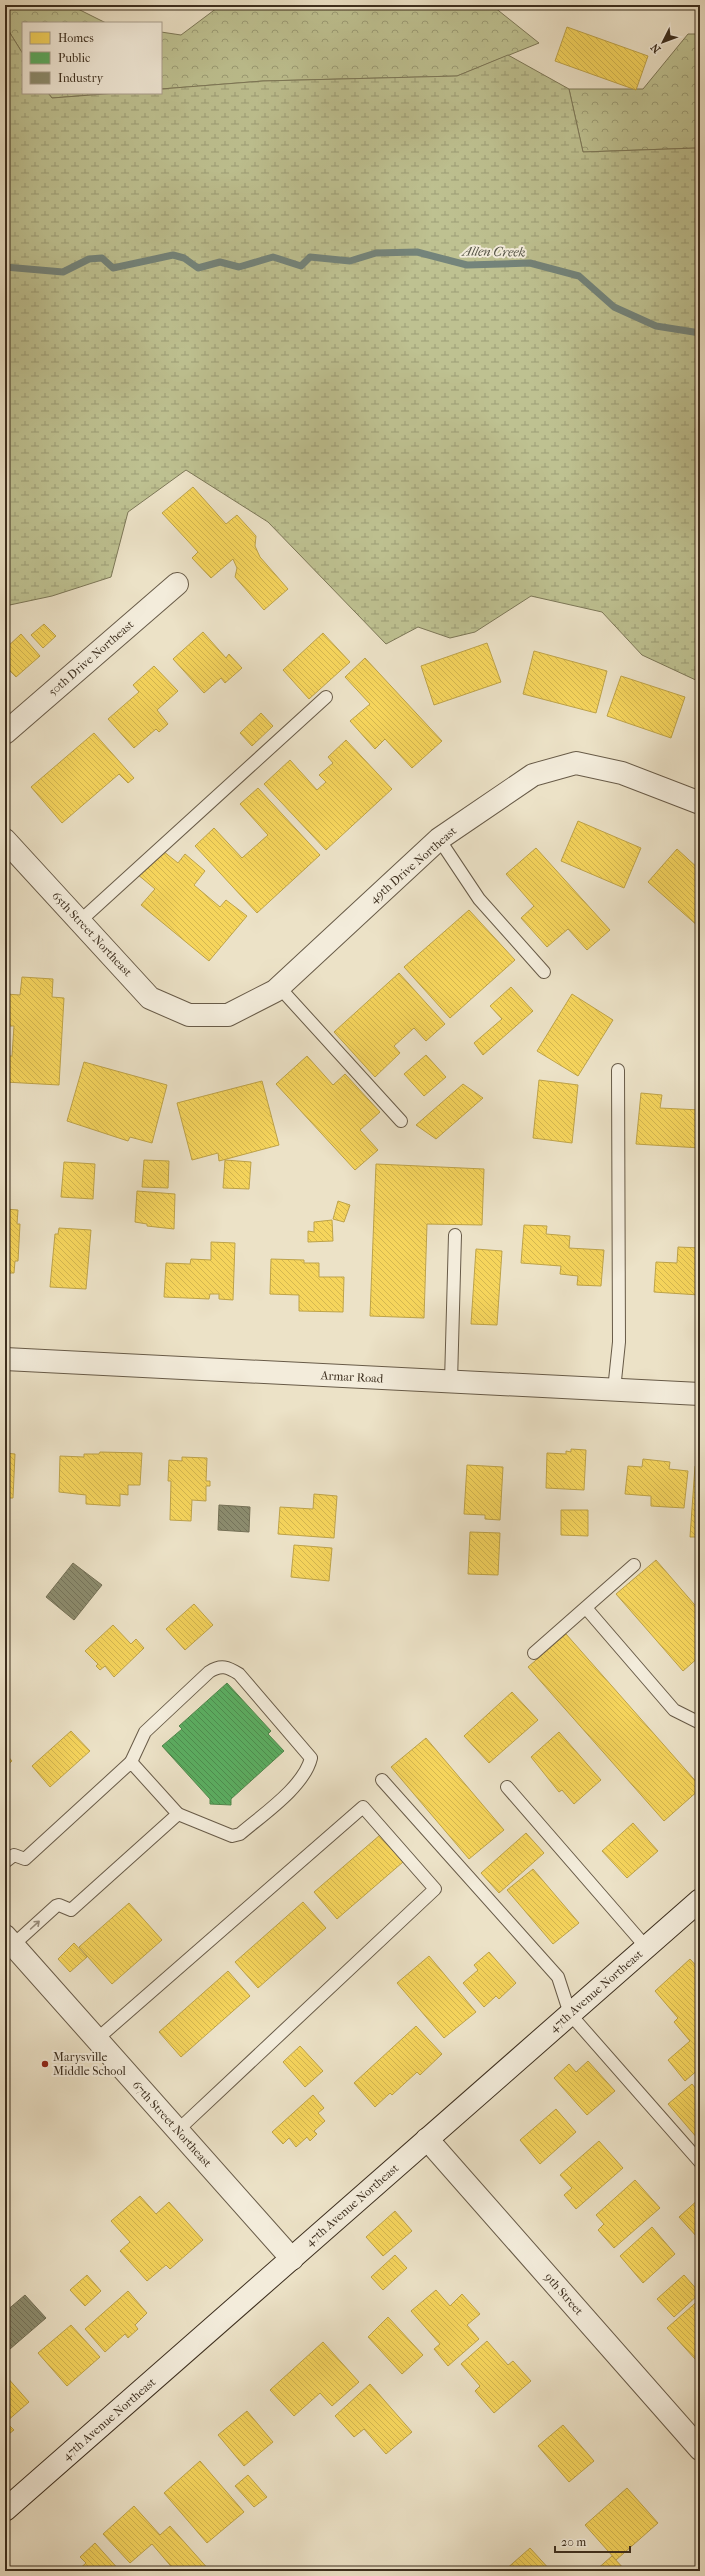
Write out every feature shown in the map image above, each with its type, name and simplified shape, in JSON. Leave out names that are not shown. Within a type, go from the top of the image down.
[{"type":"street","name":"50th Drive Northeast","points":[[5,733],[177,584]]},
{"type":"street","name":"49th Drive Northeast","points":[[189,1014],[228,1015],[279,987],[439,839],[532,775],[576,763],[622,774],[700,804]]},
{"type":"street","name":"65th Street Northeast","points":[[5,840],[150,998],[189,1014]]},
{"type":"street","name":"Armar Road","points":[[5,1359],[700,1394]]},
{"type":"street","name":"47th Avenue Northeast","points":[[5,2510],[700,1900]]},
{"type":"street","name":"67th Street Northeast","points":[[9,1940],[292,2259]]},
{"type":"street","name":"9th Street","points":[[427,2139],[700,2449]]},
{"type":"lane","points":[[80,921],[326,697]]},
{"type":"lane","points":[[439,839],[479,899],[544,972]]},
{"type":"lane","points":[[279,987],[401,1121]]},
{"type":"lane","points":[[614,1390],[619,1342],[618,1070]]},
{"type":"lane","points":[[451,1382],[455,1235]]},
{"type":"lane","points":[[534,1653],[634,1565]]},
{"type":"lane","points":[[586,1608],[674,1710],[700,1722]]},
{"type":"lane","points":[[9,1859],[25,1859],[131,1762],[141,1739],[150,1726],[216,1667],[224,1667],[239,1674],[311,1758],[309,1768],[299,1781],[240,1834],[232,1836],[178,1814],[131,1762]]},
{"type":"lane","points":[[382,1780],[558,1978],[570,2014],[700,2162]]},
{"type":"lane","points":[[507,1787],[646,1947]]},
{"type":"lane","points":[[97,2039],[363,1807],[435,1889],[178,2130]]},
{"type":"lane","points":[[9,1940],[56,1906],[59,1905],[71,1910],[178,1814]]},
{"type":"green space","points":[[5,5],[70,5],[104,22],[22,22],[22,52],[5,25]]},
{"type":"green space","points":[[221,5],[495,5],[494,7],[539,43],[457,76],[263,81],[162,89],[162,32],[181,35]]},
{"type":"green space","points":[[5,25],[22,52],[22,94],[49,94],[52,98],[104,94],[162,94],[162,89],[263,81],[457,76],[508,55],[569,89],[583,152],[697,148],[700,146],[700,682],[642,655],[602,612],[531,596],[475,632],[450,638],[418,627],[386,644],[268,522],[186,470],[128,512],[111,577],[52,596],[5,606]]},
{"type":"green space","points":[[688,34],[700,34],[700,146],[697,148],[583,152],[569,89],[643,89]]},
{"type":"green space","points":[[49,94],[104,94],[52,98]]},
{"type":"building: Homes","points":[[567,27],[648,56],[636,90],[555,61]]},
{"type":"building: Homes","points":[[193,487],[226,524],[237,515],[256,536],[255,546],[260,557],[288,589],[264,610],[235,577],[237,568],[233,559],[211,578],[192,558],[198,552],[162,513]]},
{"type":"building: Homes","points":[[44,624],[56,636],[43,648],[31,635]]},
{"type":"building: Homes","points":[[203,632],[226,658],[229,654],[242,668],[225,683],[221,678],[204,693],[173,659]]},
{"type":"building: Homes","points":[[323,633],[350,662],[309,699],[283,670]]},
{"type":"building: Homes","points":[[21,634],[40,656],[16,677],[9,670],[5,674],[5,649]]},
{"type":"building: Homes","points":[[487,643],[501,682],[434,705],[421,666]]},
{"type":"building: Homes","points":[[534,651],[607,671],[596,713],[523,694]]},
{"type":"building: Homes","points":[[365,658],[442,741],[412,768],[385,739],[375,749],[350,721],[370,704],[345,677]]},
{"type":"building: Homes","points":[[154,666],[178,691],[157,710],[168,724],[159,732],[156,729],[134,748],[108,719],[139,692],[133,685]]},
{"type":"building: Homes","points":[[621,676],[685,697],[671,738],[607,716]]},
{"type":"building: Homes","points":[[261,713],[273,726],[252,746],[240,733]]},
{"type":"building: Homes","points":[[94,733],[134,778],[128,783],[119,774],[62,823],[31,787]]},
{"type":"building: Homes","points":[[346,740],[392,789],[326,850],[264,784],[290,760],[317,790],[326,782],[319,775],[333,763],[328,757]]},
{"type":"building: Homes","points":[[258,788],[320,855],[257,913],[195,846],[214,828],[242,858],[268,835],[240,804]]},
{"type":"building: Homes","points":[[578,821],[641,848],[624,888],[561,861]]},
{"type":"building: Homes","points":[[536,848],[610,930],[587,950],[568,929],[547,947],[521,918],[534,906],[506,874]]},
{"type":"building: Homes","points":[[677,849],[700,870],[699,927],[648,882]]},
{"type":"building: Homes","points":[[163,851],[178,863],[185,854],[205,871],[194,885],[220,907],[226,900],[247,916],[209,961],[141,905],[155,889],[137,874]]},
{"type":"building: Homes","points":[[469,910],[515,960],[450,1018],[404,967]]},
{"type":"building: Homes","points":[[399,973],[445,1024],[426,1041],[414,1028],[394,1046],[400,1053],[375,1077],[334,1032]]},
{"type":"building: Homes","points":[[22,977],[53,979],[52,997],[64,998],[59,1085],[5,1082],[5,1056],[12,1056],[14,1026],[5,1026],[6,994],[20,995]]},
{"type":"building: Homes","points":[[511,987],[533,1011],[483,1055],[474,1043],[502,1019],[490,1006]]},
{"type":"building: Homes","points":[[572,994],[613,1020],[578,1076],[537,1051]]},
{"type":"building: Homes","points":[[426,1055],[446,1077],[424,1096],[404,1074]]},
{"type":"building: Homes","points":[[307,1056],[333,1085],[345,1074],[380,1112],[360,1130],[378,1150],[355,1170],[276,1084]]},
{"type":"building: Homes","points":[[84,1062],[167,1085],[152,1143],[130,1137],[128,1141],[67,1121]]},
{"type":"building: Homes","points":[[539,1080],[578,1085],[572,1143],[533,1138]]},
{"type":"building: Homes","points":[[262,1081],[279,1145],[219,1161],[218,1153],[192,1160],[177,1103]]},
{"type":"building: Homes","points":[[463,1084],[483,1098],[436,1139],[416,1125]]},
{"type":"building: Homes","points":[[641,1093],[662,1095],[660,1108],[700,1110],[700,1148],[636,1144]]},
{"type":"building: Homes","points":[[144,1160],[169,1161],[168,1188],[142,1187]]},
{"type":"building: Homes","points":[[225,1160],[251,1162],[249,1189],[223,1188]]},
{"type":"building: Homes","points":[[64,1162],[95,1164],[93,1199],[61,1197]]},
{"type":"building: Homes","points":[[376,1164],[484,1169],[482,1225],[427,1224],[424,1318],[370,1316]]},
{"type":"building: Homes","points":[[137,1191],[175,1194],[174,1229],[147,1226],[147,1224],[135,1222]]},
{"type":"building: Homes","points":[[338,1201],[350,1205],[344,1222],[333,1219]]},
{"type":"building: Homes","points":[[5,1209],[18,1210],[17,1224],[20,1224],[18,1261],[15,1261],[14,1273],[5,1273]]},
{"type":"building: Homes","points":[[332,1220],[333,1241],[308,1242],[308,1231],[314,1232],[314,1222]]},
{"type":"building: Homes","points":[[524,1225],[547,1226],[546,1234],[570,1236],[569,1248],[604,1250],[601,1286],[577,1285],[578,1276],[560,1274],[561,1266],[521,1263]]},
{"type":"building: Homes","points":[[59,1228],[91,1230],[86,1289],[50,1287],[55,1234],[58,1234]]},
{"type":"building: Homes","points":[[211,1242],[235,1243],[233,1300],[219,1299],[219,1294],[210,1294],[209,1299],[164,1297],[166,1263],[190,1264],[191,1259],[211,1260]]},
{"type":"building: Homes","points":[[678,1247],[700,1248],[699,1295],[654,1292],[656,1262],[677,1263]]},
{"type":"building: Homes","points":[[476,1249],[502,1251],[497,1325],[471,1324]]},
{"type":"building: Homes","points":[[271,1259],[304,1260],[304,1263],[319,1263],[319,1277],[344,1277],[343,1312],[299,1311],[299,1295],[270,1294]]},
{"type":"building: Homes","points":[[571,1449],[586,1450],[584,1490],[546,1488],[547,1453],[566,1454],[566,1451],[571,1452]]},
{"type":"building: Homes","points":[[100,1452],[142,1453],[140,1485],[128,1485],[128,1495],[120,1494],[120,1506],[86,1504],[86,1495],[59,1492],[60,1456],[84,1457],[84,1454],[99,1454]]},
{"type":"building: Homes","points":[[5,1453],[15,1454],[13,1498],[5,1498]]},
{"type":"building: Homes","points":[[182,1457],[207,1458],[206,1481],[210,1481],[210,1486],[206,1486],[206,1501],[192,1500],[191,1521],[170,1520],[171,1481],[168,1481],[169,1460],[182,1461]]},
{"type":"building: Homes","points":[[643,1459],[670,1462],[669,1469],[688,1471],[684,1508],[651,1506],[651,1496],[625,1494],[628,1466],[642,1467]]},
{"type":"building: Homes","points":[[467,1465],[503,1467],[500,1520],[485,1519],[485,1515],[464,1514]]},
{"type":"building: Homes","points":[[695,1466],[700,1466],[700,1537],[690,1537]]},
{"type":"building: Homes","points":[[314,1494],[337,1496],[334,1538],[278,1534],[280,1507],[313,1509]]},
{"type":"building: Homes","points":[[561,1510],[588,1510],[588,1536],[561,1535]]},
{"type":"building: Homes","points":[[470,1532],[500,1533],[498,1575],[468,1574]]},
{"type":"building: Homes","points":[[294,1545],[332,1548],[329,1581],[291,1577]]},
{"type":"building: Homes","points":[[656,1560],[700,1611],[700,1656],[683,1671],[616,1594]]},
{"type":"building: Homes","points":[[194,1604],[213,1625],[185,1650],[166,1629]]},
{"type":"building: Homes","points":[[113,1625],[131,1644],[136,1639],[144,1648],[114,1677],[105,1666],[100,1670],[96,1666],[98,1664],[85,1651]]},
{"type":"building: Homes","points":[[566,1634],[700,1786],[700,1789],[664,1821],[528,1667]]},
{"type":"building: Homes","points":[[512,1692],[538,1720],[489,1763],[464,1736]]},
{"type":"building: Homes","points":[[71,1731],[90,1751],[50,1787],[32,1766]]},
{"type":"building: Homes","points":[[559,1732],[601,1780],[574,1804],[562,1790],[559,1792],[531,1757]]},
{"type":"building: Homes","points":[[426,1738],[504,1830],[469,1859],[391,1767]]},
{"type":"building: Homes","points":[[5,1753],[12,1761],[5,1767]]},
{"type":"building: Homes","points":[[633,1823],[658,1851],[627,1878],[602,1851]]},
{"type":"building: Homes","points":[[526,1833],[544,1853],[499,1893],[481,1873]]},
{"type":"building: Homes","points":[[380,1835],[403,1862],[337,1919],[314,1892]]},
{"type":"building: Homes","points":[[533,1869],[579,1923],[553,1944],[507,1890]]},
{"type":"building: Homes","points":[[303,1902],[326,1928],[258,1988],[235,1962]]},
{"type":"building: Homes","points":[[129,1903],[162,1940],[112,1984],[79,1947]]},
{"type":"building: Homes","points":[[74,1943],[87,1957],[70,1972],[58,1959]]},
{"type":"building: Homes","points":[[489,1952],[516,1983],[499,1999],[496,1996],[484,2007],[463,1983],[478,1970],[474,1965]]},
{"type":"building: Homes","points":[[429,1956],[476,2012],[444,2038],[397,1983]]},
{"type":"building: Homes","points":[[690,1959],[700,1970],[700,2068],[685,2081],[668,2060],[690,2041],[674,2022],[678,2018],[655,1991]]},
{"type":"building: Homes","points":[[228,1971],[250,1996],[181,2057],[159,2032]]},
{"type":"building: Homes","points":[[416,2026],[442,2054],[420,2075],[417,2072],[392,2095],[390,2093],[375,2107],[354,2083]]},
{"type":"building: Homes","points":[[300,2046],[323,2071],[305,2087],[283,2062]]},
{"type":"building: Homes","points":[[588,2061],[615,2091],[587,2115],[554,2078],[569,2064],[576,2072]]},
{"type":"building: Homes","points":[[692,2084],[700,2094],[698,2139],[668,2104]]},
{"type":"building: Homes","points":[[313,2095],[324,2108],[318,2113],[325,2121],[314,2131],[317,2134],[310,2141],[307,2137],[296,2147],[289,2138],[283,2144],[272,2132]]},
{"type":"building: Homes","points":[[556,2109],[576,2132],[540,2164],[520,2140]]},
{"type":"building: Homes","points":[[599,2141],[623,2168],[576,2209],[564,2195],[572,2188],[560,2175]]},
{"type":"building: Homes","points":[[635,2180],[660,2208],[614,2248],[598,2230],[604,2224],[596,2215]]},
{"type":"building: Homes","points":[[140,2196],[156,2214],[169,2202],[203,2240],[170,2269],[166,2265],[147,2281],[120,2251],[130,2242],[111,2221]]},
{"type":"building: Homes","points":[[700,2198],[700,2235],[697,2237],[679,2217]]},
{"type":"building: Homes","points":[[395,2211],[412,2231],[383,2256],[366,2237]]},
{"type":"building: Homes","points":[[652,2227],[675,2254],[643,2283],[620,2256]]},
{"type":"building: Homes","points":[[395,2255],[407,2268],[383,2290],[371,2277]]},
{"type":"building: Homes","points":[[87,2275],[101,2291],[85,2306],[70,2290]]},
{"type":"building: Homes","points":[[684,2275],[700,2293],[674,2317],[657,2299]]},
{"type":"building: Homes","points":[[436,2290],[450,2306],[462,2294],[480,2314],[467,2325],[479,2339],[448,2366],[434,2349],[440,2344],[411,2311]]},
{"type":"building: Homes","points":[[128,2291],[147,2313],[135,2325],[138,2329],[128,2338],[125,2334],[105,2352],[85,2329]]},
{"type":"building: Homes","points":[[700,2299],[700,2354],[695,2359],[667,2328]]},
{"type":"building: Homes","points":[[388,2317],[423,2355],[402,2374],[368,2337]]},
{"type":"building: Homes","points":[[71,2325],[100,2357],[67,2386],[38,2353]]},
{"type":"building: Homes","points":[[487,2341],[508,2365],[513,2361],[531,2381],[494,2413],[475,2391],[480,2386],[461,2364]]},
{"type":"building: Homes","points":[[323,2342],[359,2382],[332,2406],[320,2393],[294,2416],[270,2390]]},
{"type":"building: Homes","points":[[6,2376],[29,2402],[6,2422],[14,2430],[5,2437]]},
{"type":"building: Homes","points":[[370,2384],[412,2432],[386,2454],[364,2429],[354,2437],[335,2416]]},
{"type":"building: Homes","points":[[247,2411],[273,2442],[244,2466],[218,2435]]},
{"type":"building: Homes","points":[[563,2425],[594,2461],[569,2482],[538,2446]]},
{"type":"building: Homes","points":[[200,2461],[244,2512],[207,2543],[164,2493]]},
{"type":"building: Homes","points":[[248,2475],[267,2497],[254,2507],[235,2486]]},
{"type":"building: Homes","points":[[627,2488],[658,2523],[616,2560],[585,2525]]},
{"type":"building: Homes","points":[[134,2506],[160,2535],[170,2526],[210,2571],[175,2571],[152,2544],[130,2563],[103,2534]]},
{"type":"building: Homes","points":[[95,2543],[120,2571],[77,2571],[86,2563],[80,2557]]},
{"type":"building: Homes","points":[[530,2548],[551,2571],[504,2571]]},
{"type":"building: Homes","points":[[612,2556],[626,2571],[595,2571]]},
{"type":"building: Public","points":[[227,1683],[271,1731],[268,1734],[284,1751],[231,1799],[231,1805],[210,1804],[210,1799],[162,1746],[182,1729],[179,1726]]},
{"type":"building: Industry","points":[[219,1505],[250,1507],[249,1532],[218,1530]]},
{"type":"building: Industry","points":[[73,1563],[102,1585],[74,1620],[46,1597]]},
{"type":"building: Industry","points":[[25,2295],[46,2318],[10,2349],[5,2343],[5,2312]]},
{"type":"waterway","name":"Allen Creek","points":[[5,267],[63,272],[89,259],[102,258],[113,268],[173,255],[184,258],[198,268],[220,262],[239,267],[273,257],[301,266],[310,257],[350,261],[376,253],[417,252],[467,265],[530,263],[579,276],[614,307],[656,326],[700,333]]},
{"type":"place","name":"Marysville Middle School","points":[[45,2064]]}]
